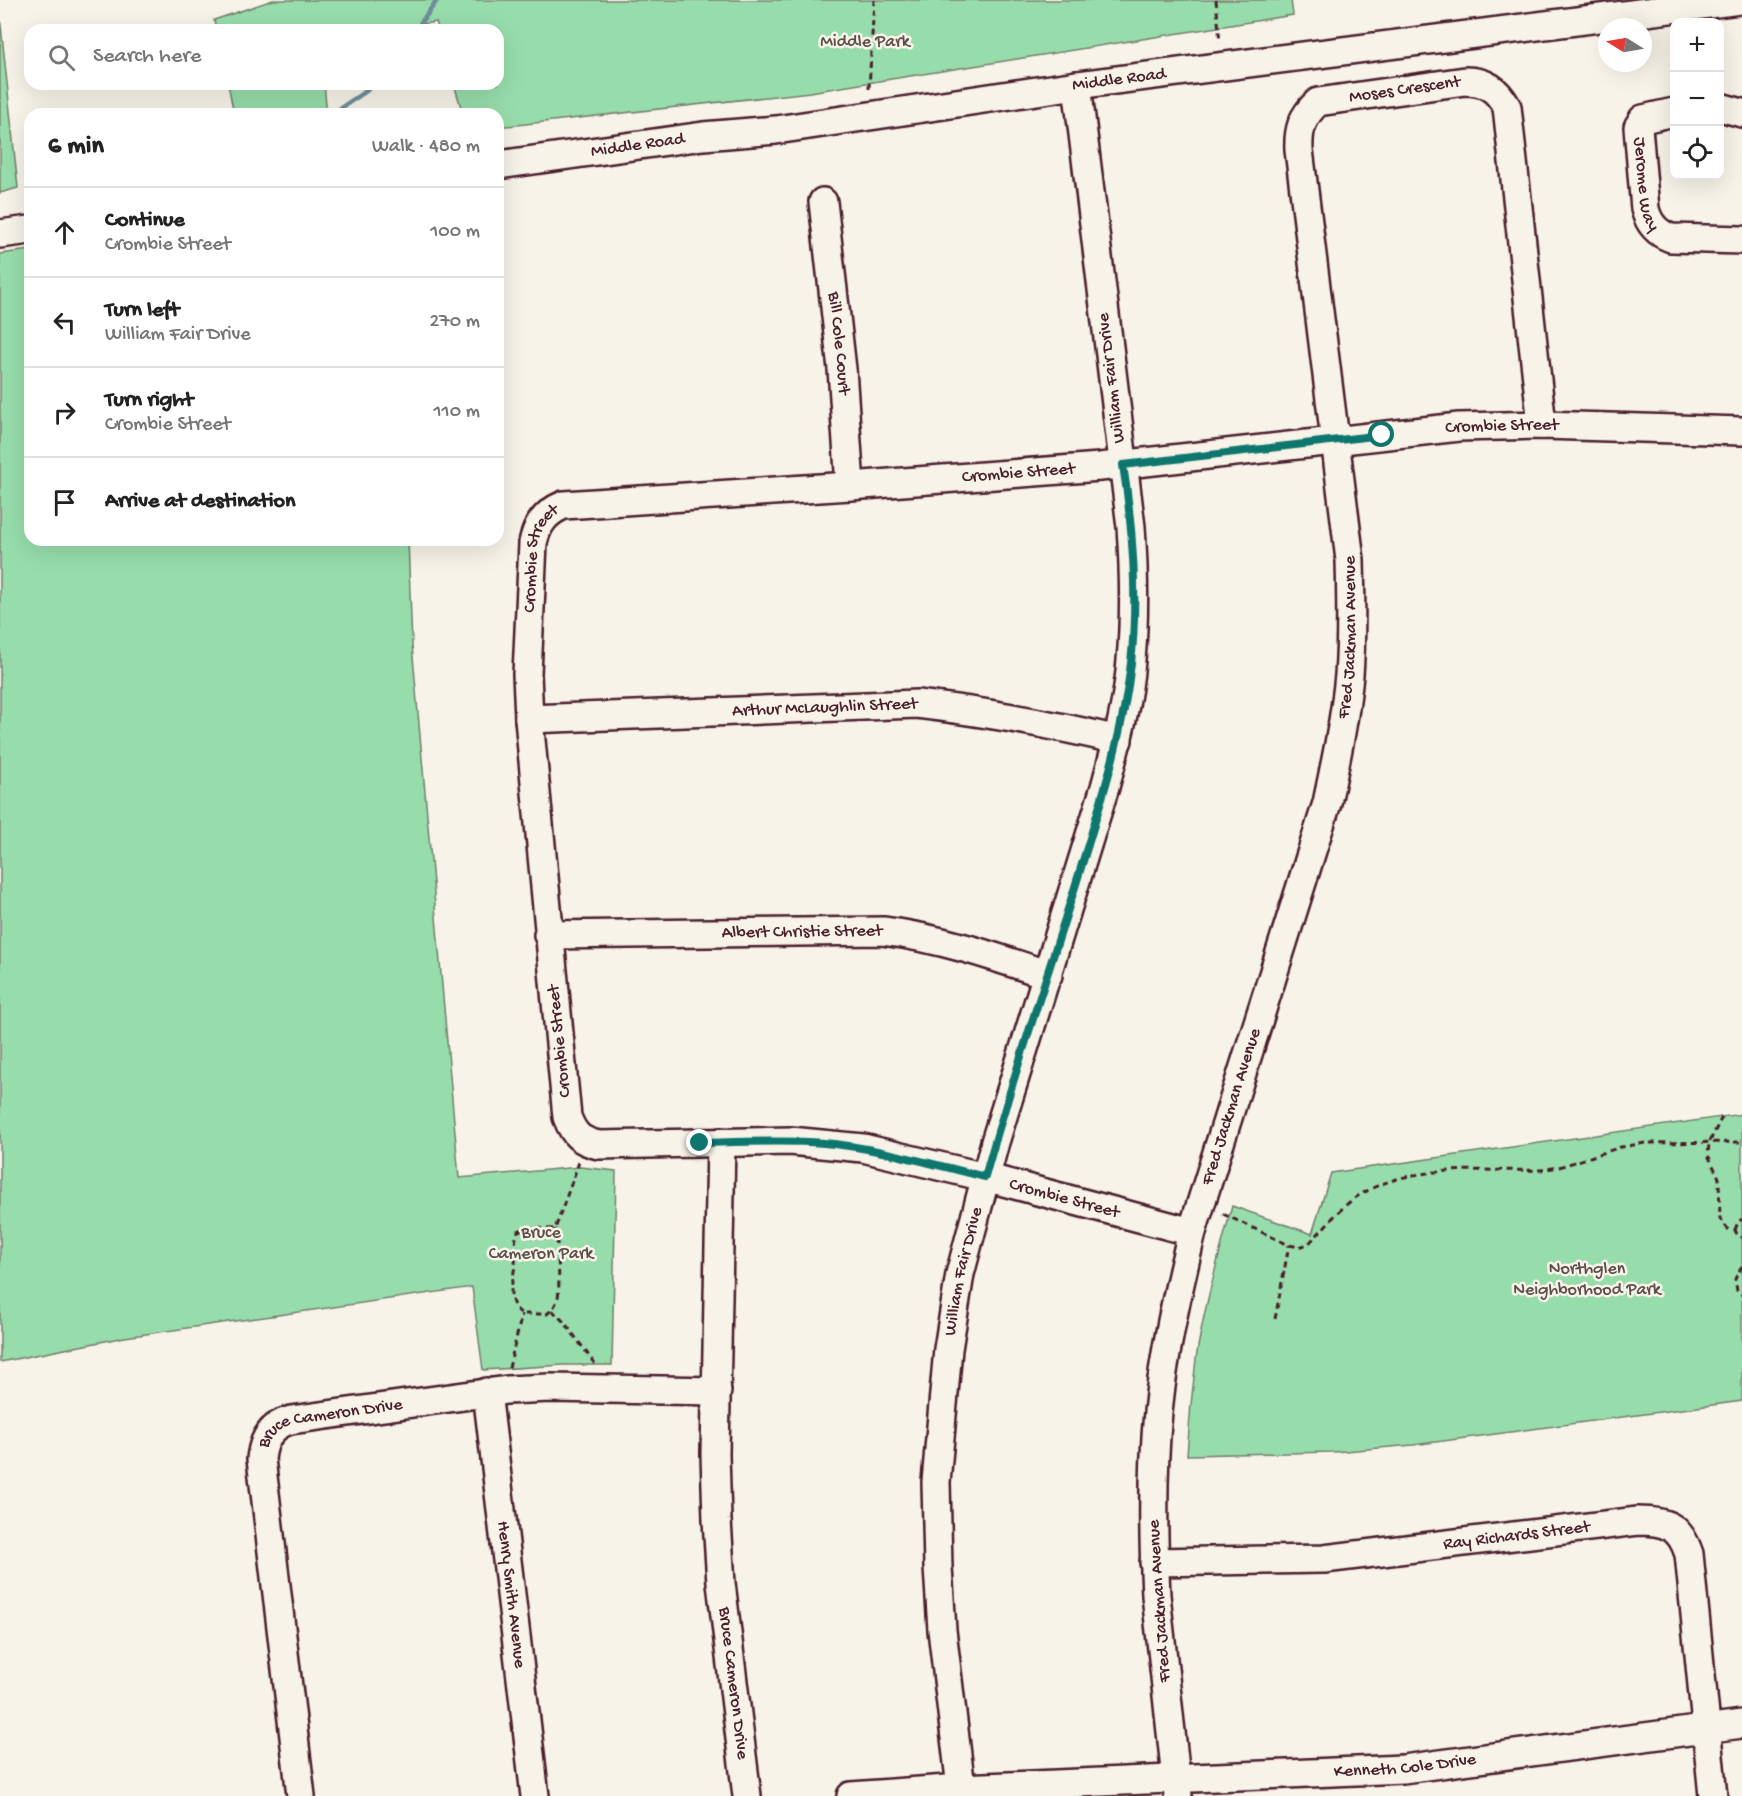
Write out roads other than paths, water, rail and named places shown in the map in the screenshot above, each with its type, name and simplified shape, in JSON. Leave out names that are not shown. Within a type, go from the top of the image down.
[{"type":"street","name":"Middle Road","points":[[504,164],[703,136],[776,130],[1077,85],[1740,0]]},
{"type":"street","name":"Moses Crescent","points":[[1336,441],[1299,150],[1298,135],[1302,122],[1309,110],[1318,102],[1329,99],[1465,81],[1475,81],[1493,88],[1507,107],[1542,425]]},
{"type":"street","name":"William Fair Drive","points":[[962,1792],[942,1630],[938,1568],[936,1482],[950,1338],[960,1274],[985,1177],[1118,740],[1131,661],[1134,593],[1131,527],[1077,85]]},
{"type":"street","points":[[1724,108],[1742,113]]},
{"type":"street","name":"Jerome Way","points":[[1670,113],[1643,118],[1638,128],[1648,219],[1662,235],[1671,238],[1742,240]]},
{"type":"street","name":"Bill Cole Court","points":[[823,202],[842,369],[850,486]]},
{"type":"street","points":[[0,234],[24,231]]},
{"type":"street","name":"Crombie Street","points":[[1192,1232],[907,1157],[844,1146],[790,1141],[599,1145],[578,1138],[572,1131],[567,1117],[528,720],[527,674],[533,543],[536,530],[544,517],[553,509],[564,505],[1123,465],[1459,427],[1542,425],[1742,431]]},
{"type":"street","name":"Fred Jackman Avenue","points":[[1177,1787],[1154,1562],[1153,1508],[1158,1412],[1177,1295],[1192,1232],[1312,854],[1327,803],[1341,740],[1349,675],[1351,615],[1350,560],[1336,441]]},
{"type":"street","name":"Arthur McLaughlin Street","points":[[528,720],[917,704],[1023,719],[1118,740]]},
{"type":"street","name":"Albert Christie Street","points":[[548,935],[883,931],[917,935],[947,942],[1048,975]]},
{"type":"street","name":"Bruce Cameron Drive","points":[[721,1142],[715,1454],[717,1520],[721,1583],[747,1796]]},
{"type":"street","name":"Bruce Cameron Drive","points":[[301,1796],[261,1459],[266,1439],[280,1423],[487,1392],[550,1388],[717,1391]]},
{"type":"street","name":"Henry Smith Avenue","points":[[487,1392],[535,1796]]},
{"type":"street","name":"Ray Richards Street","points":[[1154,1562],[1324,1559],[1638,1521],[1666,1524],[1685,1540],[1689,1554],[1713,1796]]},
{"type":"street","name":"Kenneth Cole Drive","points":[[851,1796],[1177,1787],[1403,1769],[1742,1724]]},
{"type":"waterway","points":[[420,24],[437,0]]},
{"type":"waterway","points":[[341,108],[367,90]]},
{"type":"park label","name":"Middle Park","points":[[865,42]]},
{"type":"park label","name":"Bruce Cameron Park","points":[[541,1243]]},
{"type":"park label","name":"Northglen Neighborhood Park","points":[[1587,1279]]}]
